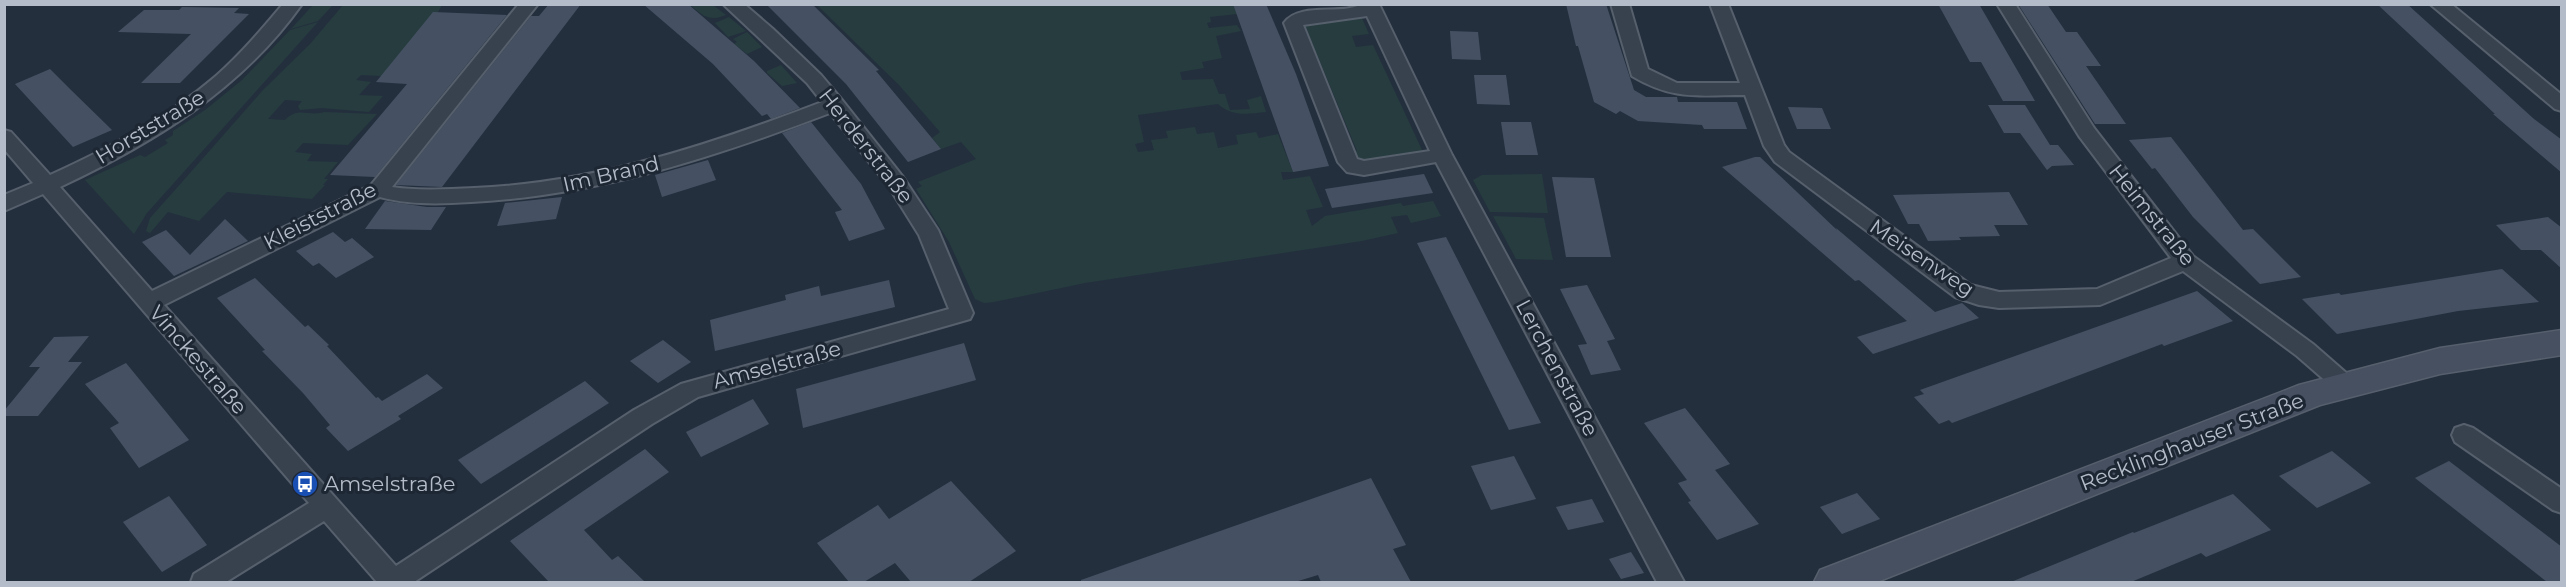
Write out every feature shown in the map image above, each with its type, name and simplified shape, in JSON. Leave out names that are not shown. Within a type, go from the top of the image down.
[{"type":"main road","name":"Recklinghauser Straße","points":[[1834,582],[2312,394],[2440,361],[2562,342]]},
{"type":"street","name":"Horststraße","points":[[4,204],[120,147],[188,108],[224,79],[293,4]]},
{"type":"street","name":"Kleiststraße","points":[[148,303],[378,190],[529,4]]},
{"type":"street","name":"Herderstraße","points":[[732,4],[792,57],[835,104],[891,174],[934,244],[962,314]]},
{"type":"street","points":[[1620,4],[1639,72],[1675,89],[1752,89]]},
{"type":"street","name":"Meisenweg","points":[[1719,4],[1774,146],[1782,157],[1963,291],[1979,297],[1999,300],[2100,297],[2185,261]]},
{"type":"street","name":"Heimstraße","points":[[2006,4],[2086,132],[2185,261],[2305,350],[2344,384]]},
{"type":"street","points":[[2439,4],[2562,105]]},
{"type":"street","name":"Lerchenstraße","points":[[1442,155],[1364,168],[1354,167],[1347,162],[1293,23],[1302,18],[1371,7],[1442,155],[1671,582]]},
{"type":"street","name":"Im Brand","points":[[378,190],[406,196],[462,196],[515,193],[575,184],[646,168],[715,148],[835,104]]},
{"type":"street","name":"Vinckestraße","points":[[4,136],[393,582]]},
{"type":"street","name":"Amselstraße","points":[[393,582],[643,417],[690,390],[962,314]]},
{"type":"street","points":[[2464,435],[2562,502]]},
{"type":"street","points":[[204,582],[326,506]]},
{"type":"green space","points":[[314,4],[333,5],[318,21],[291,29]]},
{"type":"green space","points":[[343,5],[442,5],[401,77],[361,75],[356,80],[371,82],[359,95],[383,96],[369,112],[322,108],[300,110],[298,106],[302,101],[285,100],[268,119],[285,120],[299,113],[377,114],[348,145],[303,143],[295,152],[312,154],[307,161],[338,162],[324,179],[328,179],[323,185],[325,185],[312,199],[227,192],[199,221],[168,212],[150,233],[146,231],[150,218],[263,90],[310,44]]},
{"type":"green space","points":[[690,5],[713,5],[726,15],[715,18],[707,17]]},
{"type":"green space","points":[[817,5],[1234,5],[1237,14],[1210,17],[1211,22],[1207,23],[1209,28],[1237,25],[1241,31],[1216,36],[1222,58],[1202,62],[1204,68],[1180,72],[1182,80],[1213,79],[1219,94],[1225,94],[1230,110],[1250,109],[1247,100],[1261,96],[1266,112],[1235,113],[1218,104],[1138,115],[1144,142],[1135,144],[1138,152],[1154,150],[1151,140],[1168,138],[1166,131],[1195,127],[1197,134],[1214,132],[1218,148],[1238,144],[1236,135],[1256,132],[1259,138],[1278,134],[1293,172],[1281,172],[1283,180],[1310,176],[1323,207],[1306,210],[1312,226],[1325,216],[1401,203],[1403,206],[1433,201],[1441,216],[1411,223],[1407,215],[1391,217],[1398,233],[1362,241],[1085,283],[984,303],[975,299],[949,242],[916,189],[922,186],[918,182],[976,159],[961,142],[941,149],[932,138],[940,132],[899,85]]},
{"type":"green space","points":[[1361,16],[1369,34],[1352,36],[1356,47],[1373,45],[1423,152],[1363,162],[1348,153],[1357,151],[1306,28],[1298,29],[1302,23]]},
{"type":"green space","points":[[729,17],[746,31],[728,37],[715,23]]},
{"type":"green space","points":[[318,22],[147,213],[134,234],[85,180],[140,155],[145,157],[168,143],[165,140],[173,135],[173,131],[205,110],[242,80],[290,30]]},
{"type":"green space","points":[[747,32],[762,47],[747,54],[734,44],[737,42],[733,39]]},
{"type":"green space","points":[[781,65],[797,83],[782,86],[767,73]]},
{"type":"green space","points":[[1542,174],[1548,213],[1490,212],[1473,180],[1482,175]]},
{"type":"green space","points":[[1493,216],[1544,218],[1553,260],[1516,259]]},
{"type":"building","points":[[549,4],[581,4],[442,187],[396,185],[531,16],[539,16]]},
{"type":"building","points":[[643,4],[688,4],[754,61],[800,108],[771,119],[767,114],[762,116],[713,64]]},
{"type":"building","points":[[766,4],[812,4],[879,70],[876,71],[941,149],[908,162],[846,84]]},
{"type":"building","points":[[1233,4],[1266,4],[1296,74],[1329,166],[1293,172]]},
{"type":"building","points":[[1566,4],[1606,4],[1634,90],[1646,97],[1677,97],[1678,102],[1737,102],[1747,129],[1704,129],[1702,125],[1638,121],[1620,111],[1616,114],[1594,102],[1578,46],[1576,46]]},
{"type":"building","points":[[1938,4],[1979,4],[2035,101],[2003,101],[1981,62],[1970,62]]},
{"type":"building","points":[[2018,4],[2047,4],[2066,32],[2077,32],[2101,66],[2086,66],[2126,124],[2095,124]]},
{"type":"building","points":[[2377,4],[2407,4],[2534,119],[2562,140],[2562,173],[2493,114],[2495,114]]},
{"type":"building","points":[[182,7],[239,8],[234,13],[249,14],[180,83],[141,83],[191,34],[118,32],[144,10],[179,10]]},
{"type":"building","points":[[433,12],[507,15],[375,177],[330,175],[407,84],[376,82]]},
{"type":"building","points":[[1450,31],[1478,32],[1481,60],[1452,59]]},
{"type":"building","points":[[50,69],[112,130],[73,147],[15,84]]},
{"type":"building","points":[[1474,75],[1506,75],[1510,105],[1477,104]]},
{"type":"building","points":[[1988,105],[2025,105],[2050,145],[2058,145],[2074,165],[2052,166],[2047,170],[2020,133],[2004,133]]},
{"type":"building","points":[[1788,107],[1822,108],[1831,129],[1797,129]]},
{"type":"building","points":[[811,122],[861,184],[885,229],[849,241],[835,212],[842,210],[782,133]]},
{"type":"building","points":[[1501,122],[1531,122],[1538,155],[1506,155]]},
{"type":"building","points":[[2171,137],[2243,230],[2253,229],[2301,277],[2260,284],[2193,217],[2155,168],[2152,169],[2129,140]]},
{"type":"building","points":[[1760,157],[1837,230],[1836,228],[1935,312],[1962,303],[1979,318],[1873,354],[1857,337],[1907,321],[1859,280],[1855,281],[1722,167]]},
{"type":"building","points":[[708,160],[716,180],[662,197],[655,175]]},
{"type":"building","points":[[1424,174],[1433,193],[1332,208],[1325,189]]},
{"type":"building","points":[[1552,177],[1594,178],[1611,257],[1566,257]]},
{"type":"building","points":[[2009,192],[2028,225],[1994,225],[2000,236],[1959,237],[1961,240],[1928,241],[1919,224],[1908,224],[1893,195]]},
{"type":"building","points":[[562,197],[556,219],[497,226],[505,203]]},
{"type":"building","points":[[385,201],[427,207],[446,207],[431,230],[365,229]]},
{"type":"building","points":[[2548,217],[2562,228],[2562,269],[2541,250],[2521,250],[2496,225]]},
{"type":"building","points":[[225,219],[248,241],[174,276],[142,242],[166,230],[190,255]]},
{"type":"building","points":[[333,232],[345,242],[352,238],[374,257],[336,278],[319,263],[313,266],[296,251]]},
{"type":"building","points":[[1446,237],[1541,423],[1509,430],[1417,243]]},
{"type":"building","points":[[2502,269],[2539,302],[2458,311],[2337,334],[2302,299],[2339,293],[2341,295]]},
{"type":"building","points":[[255,278],[305,327],[308,325],[329,345],[327,346],[376,398],[382,401],[427,374],[443,388],[398,416],[401,419],[348,451],[326,428],[330,425],[303,393],[262,351],[265,350],[217,298]]},
{"type":"building","points":[[889,280],[895,307],[715,351],[710,320],[786,300],[785,295],[819,286],[821,296]]},
{"type":"building","points":[[1587,285],[1615,339],[1607,341],[1621,370],[1591,375],[1578,345],[1587,344],[1560,289]]},
{"type":"building","points":[[2197,291],[2233,321],[2164,346],[2162,344],[1952,423],[1949,420],[1939,424],[1914,397],[1924,394],[1920,390]]},
{"type":"building","points":[[89,336],[68,362],[82,362],[38,416],[4,416],[4,411],[40,367],[29,367],[54,337]]},
{"type":"building","points":[[663,340],[691,362],[658,383],[630,361]]},
{"type":"building","points":[[964,343],[976,380],[803,428],[796,389]]},
{"type":"building","points":[[126,363],[189,440],[139,468],[110,428],[119,423],[85,384]]},
{"type":"building","points":[[585,381],[609,403],[481,484],[458,460]]},
{"type":"building","points":[[753,399],[769,424],[701,457],[686,432]]},
{"type":"building","points":[[1685,408],[1730,464],[1715,470],[1759,524],[1717,540],[1688,502],[1691,501],[1678,483],[1687,480],[1644,423]]},
{"type":"building","points":[[645,449],[669,472],[584,530],[612,560],[618,556],[645,582],[549,582],[510,541]]},
{"type":"building","points":[[2332,451],[2371,483],[2317,508],[2279,476]]},
{"type":"building","points":[[1514,456],[1536,499],[1491,510],[1471,466]]},
{"type":"building","points":[[2449,461],[2562,547],[2562,582],[2547,582],[2415,478]]},
{"type":"building","points":[[1371,478],[1406,545],[1393,549],[1411,582],[1321,582],[1318,575],[1295,582],[1081,582],[1081,580]]},
{"type":"building","points":[[951,481],[1016,551],[969,582],[911,582],[895,563],[864,582],[849,582],[817,543],[878,505],[889,519]]},
{"type":"building","points":[[1857,493],[1880,519],[1842,534],[1820,507]]},
{"type":"building","points":[[2233,494],[2271,530],[2206,557],[2201,553],[2131,582],[2011,582],[2133,532]]},
{"type":"building","points":[[169,496],[207,545],[162,572],[123,522]]},
{"type":"building","points":[[1592,499],[1604,522],[1568,530],[1556,507]]},
{"type":"building","points":[[1631,552],[1644,573],[1621,579],[1609,559]]},
{"type":"place","name":"Amselstraße","points":[[305,484]]}]
